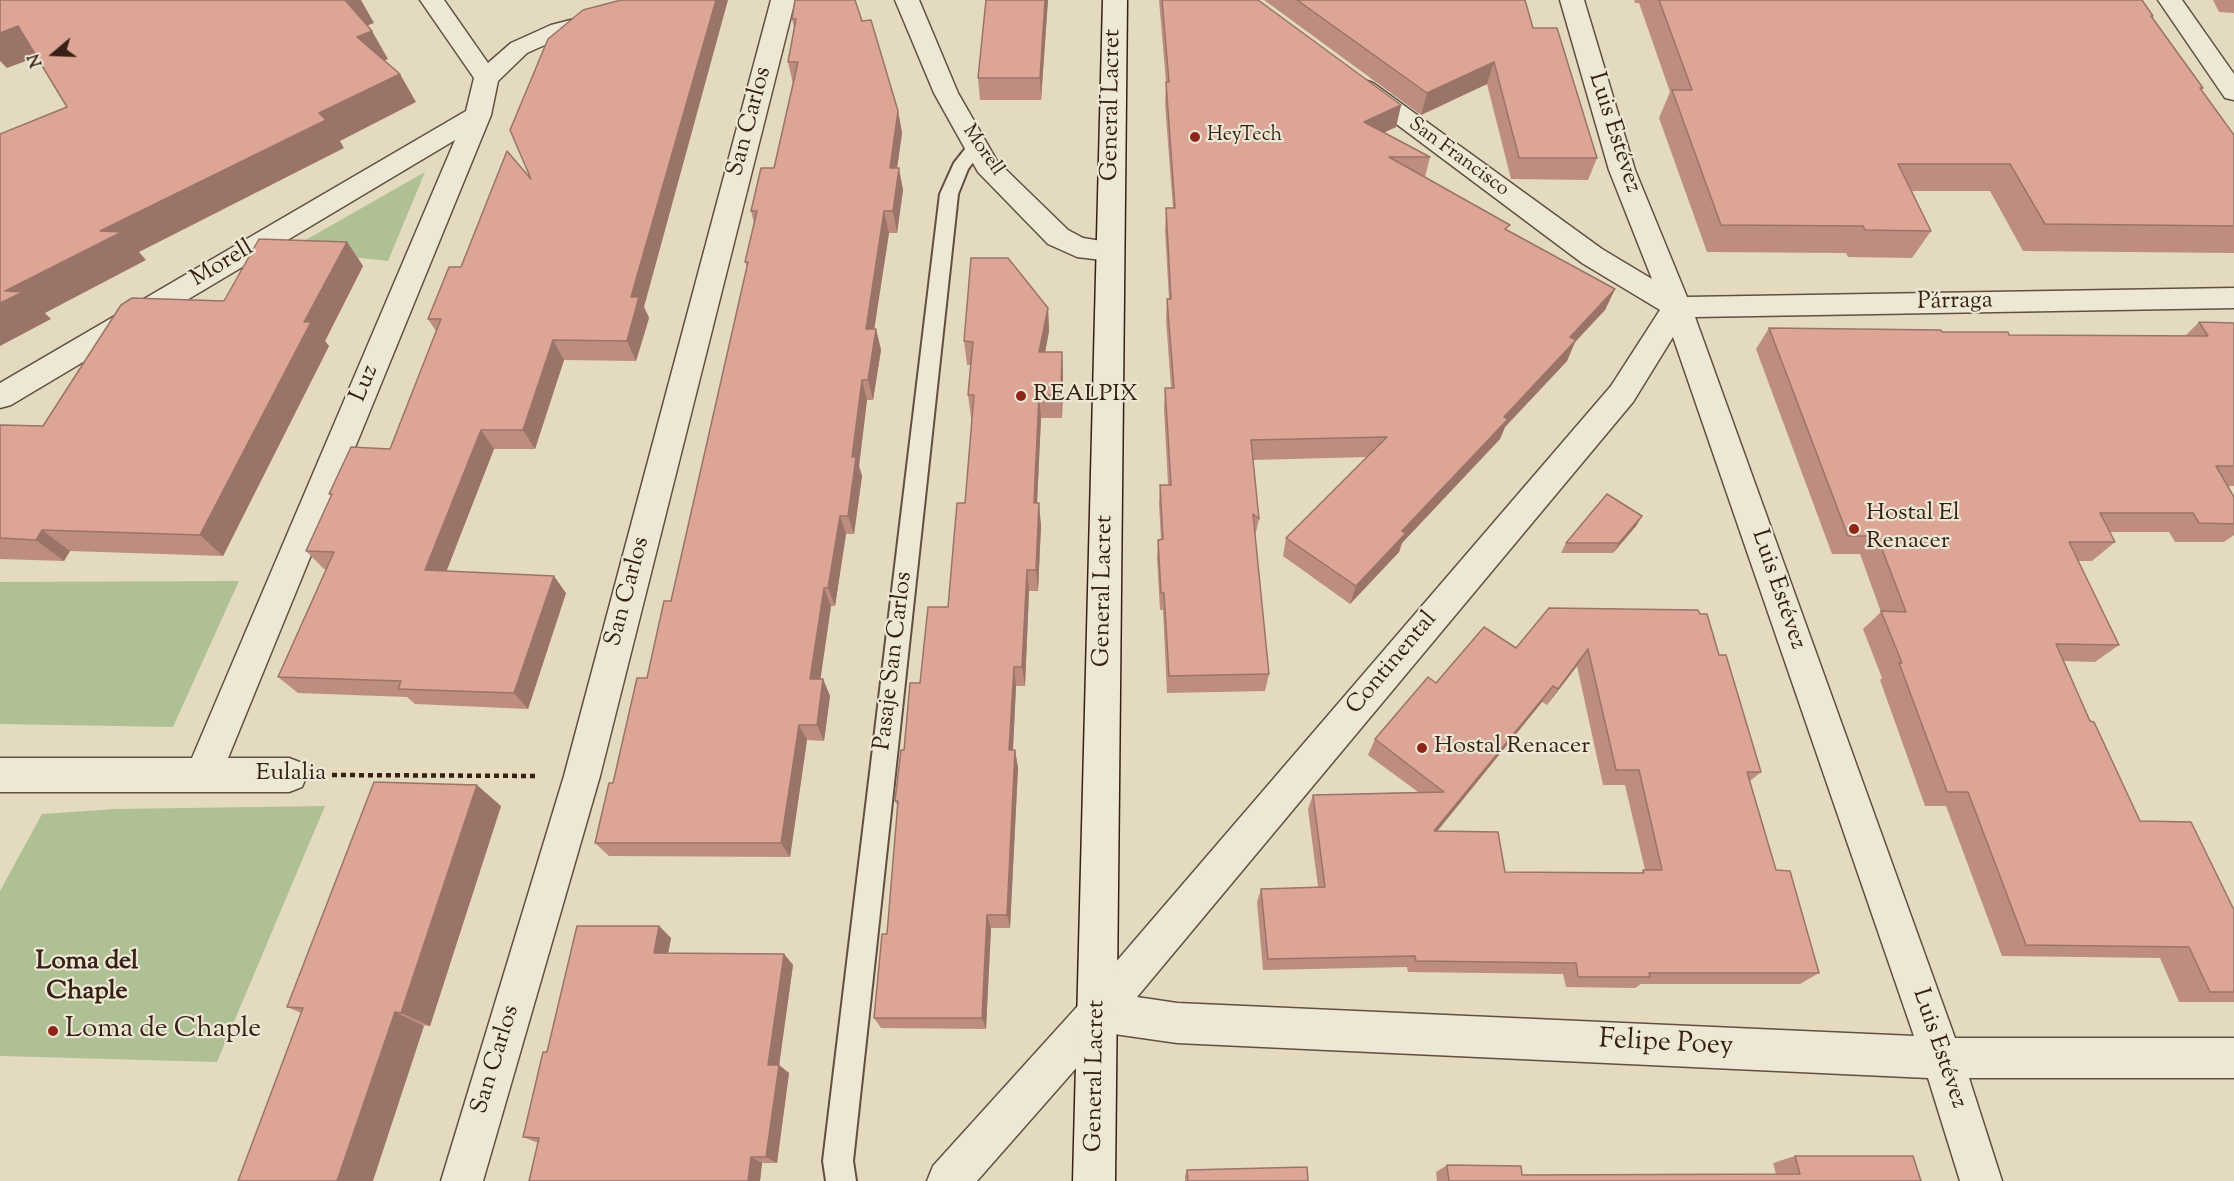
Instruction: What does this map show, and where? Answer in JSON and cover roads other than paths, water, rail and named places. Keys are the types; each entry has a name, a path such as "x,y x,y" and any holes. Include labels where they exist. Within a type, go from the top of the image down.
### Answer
{"street":[{"path":"432,0 486,78 519,48 559,30 677,0"},
{"name":"San Carlos","path":"462,1181 582,776 783,0"},
{"name":"Morell","path":"907,0 946,93 987,166 1058,237 1077,247 1110,251"},
{"name":"General Lacret","path":"1094,1181 1099,1012 1115,0"},
{"name":"Luis Estévez","path":"1572,0 1622,170 1677,307 1942,1058 1981,1181"},
{"path":"2170,0 2234,92"},
{"name":"San Francisco","path":"1342,71 1592,256 1677,307"},
{"name":"Luz","path":"203,776 478,115 486,78"},
{"name":"Morell","path":"0,397 478,115"},
{"name":"Párraga","path":"1677,307 2234,298"},
{"name":"Continental","path":"948,1181 1099,1012 1622,394 1677,307"},
{"name":"Eulalia","path":"0,775 289,775"},
{"name":"Felipe Poey","path":"1099,1012 1178,1023 1942,1058 2234,1058"}],"lane":[{"name":"Pasaje San Carlos","path":"842,1181 838,1161 949,194 960,167 975,148"}],"place":[{"name":"HeyTech","path":"1195,137"},
{"name":"REALPIX","path":"1021,396"},
{"name":"Hostal El Renacer","path":"1854,529"},
{"name":"Hostal Renacer","path":"1422,748"},
{"name":"Loma de Chaple","path":"53,1031"}],"district":[{"name":"Loma del Chaple","path":"87,979"}]}
